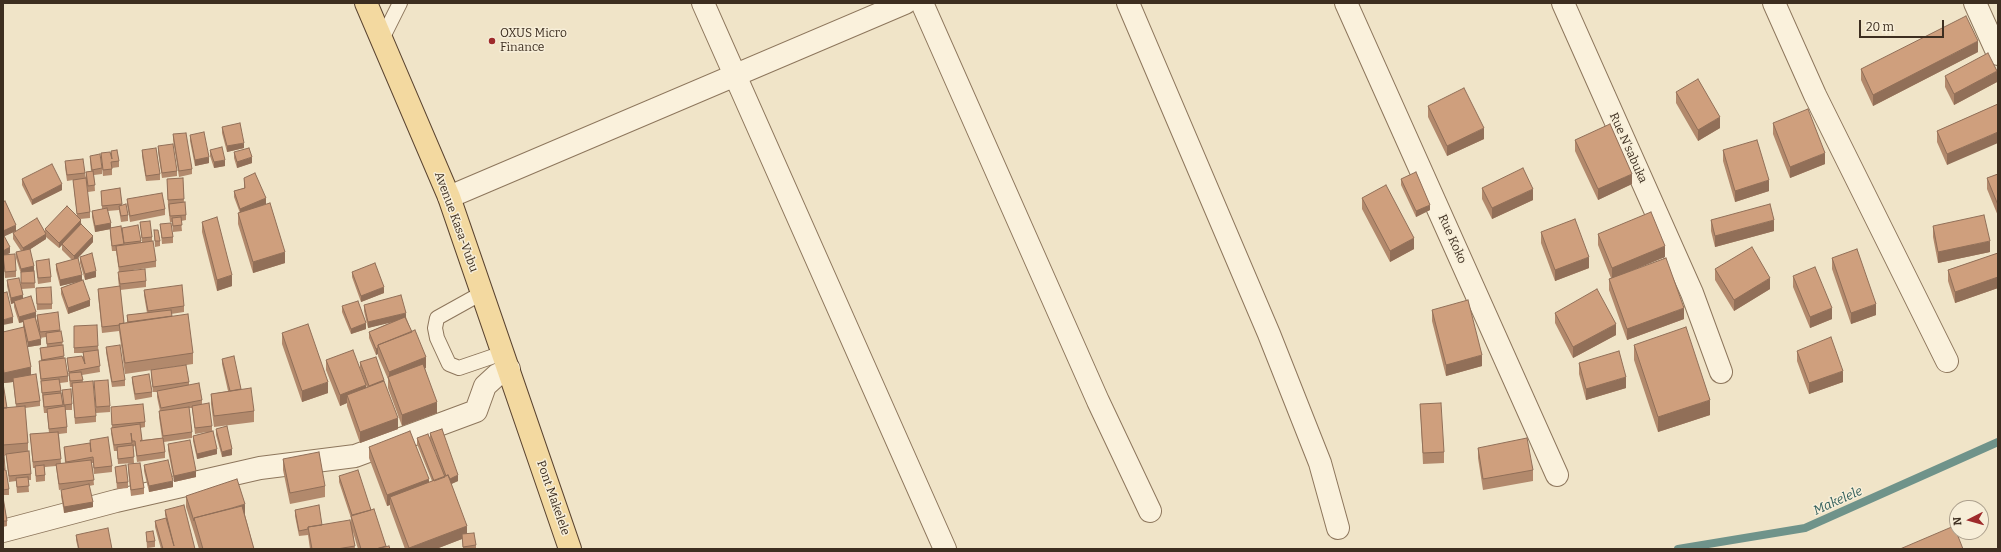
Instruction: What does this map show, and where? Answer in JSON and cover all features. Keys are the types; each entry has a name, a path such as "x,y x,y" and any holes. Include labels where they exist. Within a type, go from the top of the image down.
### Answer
{"main road":[{"name":"Avenue Kasa-Vubu","path":"366,3 449,197 536,446"},
{"name":"Pont Makelele","path":"536,446 570,549"}],"street":[{"path":"703,3 945,549"},
{"path":"449,197 905,3"},
{"path":"922,3 1095,394 1150,511"},
{"path":"1128,3 1269,334 1320,463 1338,528"},
{"name":"Rue Koko","path":"1346,3 1557,475"},
{"name":"Rue N'sabuka","path":"1564,3 1692,293 1721,372"},
{"path":"1774,3 1812,89 1947,361"},
{"path":"1975,3 1998,54"},
{"path":"3,532 116,501 260,468 355,456 476,411 485,386 497,375 506,361"}],"lane":[{"path":"382,39 400,3"},
{"path":"482,293 437,318 435,328 437,338 449,364 459,368 506,361"}],"building":[{"path":"1966,16 1978,41 1873,95 1861,69"},
{"path":"1988,53 1997,71 1954,94 1945,76"},
{"path":"1698,79 1720,117 1698,130 1676,92"},
{"path":"1464,88 1484,128 1447,146 1428,106"},
{"path":"1998,104 1998,132 1947,154 1937,131"},
{"path":"1808,109 1825,153 1790,167 1773,123"},
{"path":"240,123 244,143 227,146 222,127"},
{"path":"1610,124 1632,174 1598,189 1575,140"},
{"path":"204,132 209,157 195,160 190,135"},
{"path":"186,133 192,169 179,171 173,134"},
{"path":"1757,140 1769,180 1735,191 1723,150"},
{"path":"173,144 177,171 162,173 158,146"},
{"path":"222,147 225,160 214,162 210,150"},
{"path":"156,148 160,174 146,176 142,150"},
{"path":"249,148 252,157 237,162 234,152"},
{"path":"117,150 119,161 111,162 112,169 103,170 101,153 110,152 112,159 111,151"},
{"path":"100,154 102,168 92,170 90,156"},
{"path":"83,159 85,173 67,175 65,161"},
{"path":"52,164 62,184 32,200 22,179"},
{"path":"1523,168 1533,189 1492,208 1482,188"},
{"path":"93,171 95,185 88,186 86,172"},
{"path":"1416,172 1430,205 1416,211 1401,179"},
{"path":"255,173 266,198 240,209 234,191 245,188 244,178"},
{"path":"1998,174 1998,205 1987,178"},
{"path":"86,178 90,212 77,214 73,180"},
{"path":"183,178 184,199 168,200 167,179"},
{"path":"1386,185 1414,238 1390,251 1362,198"},
{"path":"120,188 122,204 102,206 101,191"},
{"path":"162,193 165,209 130,216 127,199"},
{"path":"5,201 16,225 3,231 3,202"},
{"path":"185,202 186,215 170,216 169,204"},
{"path":"270,203 285,252 253,262 238,213"},
{"path":"126,204 128,215 121,216 119,206"},
{"path":"1770,204 1774,220 1715,236 1711,220"},
{"path":"67,206 81,220 59,243 45,229"},
{"path":"107,208 111,223 95,226 92,211"},
{"path":"1651,212 1665,246 1612,268 1598,234"},
{"path":"1984,215 1990,241 1938,252 1933,226"},
{"path":"181,217 182,225 173,226 172,218"},
{"path":"217,217 232,275 217,280 202,222"},
{"path":"37,218 46,234 23,248 13,233"},
{"path":"1575,219 1589,257 1555,270 1541,232"},
{"path":"150,221 152,237 142,238 140,222"},
{"path":"171,223 173,237 162,238 160,224"},
{"path":"81,224 93,236 74,256 62,244"},
{"path":"138,225 141,241 124,243 122,228"},
{"path":"121,226 124,244 112,246 110,228"},
{"path":"154,230 158,230 160,241 155,241"},
{"path":"3,234 10,247 3,251"},
{"path":"153,241 156,261 119,267 116,246"},
{"path":"1752,247 1770,278 1734,300 1715,269"},
{"path":"30,249 34,266 21,269 16,252"},
{"path":"1857,249 1876,304 1851,313 1832,258"},
{"path":"92,253 96,271 85,274 80,257"},
{"path":"1998,253 1998,277 1955,292 1948,270"},
{"path":"15,254 16,271 5,272 3,255"},
{"path":"78,258 82,275 60,280 56,264"},
{"path":"1666,258 1684,308 1627,329 1609,279"},
{"path":"49,259 51,277 38,278 36,261"},
{"path":"375,263 384,287 361,296 352,272"},
{"path":"1815,267 1832,308 1810,317 1793,276"},
{"path":"145,269 146,281 120,284 118,272"},
{"path":"34,271 35,283 21,283 21,272"},
{"path":"19,278 23,295 11,298 7,280"},
{"path":"83,280 90,300 68,308 61,288"},
{"path":"182,285 184,306 148,311 144,290"},
{"path":"120,286 124,323 119,324 120,325 102,327 98,289"},
{"path":"51,287 52,304 37,304 36,288"},
{"path":"1597,289 1616,324 1573,347 1555,313"},
{"path":"7,292 13,317 3,320 3,293"},
{"path":"401,295 406,313 368,322 364,305"},
{"path":"31,296 36,312 19,317 14,301"},
{"path":"1468,300 1482,355 1446,365 1432,310"},
{"path":"358,301 366,323 351,329 342,306"},
{"path":"171,310 172,316 128,322 127,315"},
{"path":"58,312 60,330 40,332 37,315"},
{"path":"188,314 193,353 125,363 119,324"},
{"path":"35,317 41,339 28,342 23,320"},
{"path":"405,317 412,332 378,345 378,348 376,349 369,332"},
{"path":"308,324 328,382 302,391 282,333"},
{"path":"97,325 98,346 74,348 74,326"},
{"path":"24,327 31,367 4,373 3,332"},
{"path":"1686,327 1710,400 1658,417 1634,345"},
{"path":"415,330 426,357 389,372 378,345"},
{"path":"61,331 63,342 47,344 46,333"},
{"path":"1831,337 1843,371 1809,383 1797,351"},
{"path":"63,345 64,356 42,360 40,348"},
{"path":"120,345 125,380 112,382 106,347"},
{"path":"98,350 100,366 69,372 67,358 82,356 85,364 83,352"},
{"path":"353,350 366,385 340,395 326,360"},
{"path":"1619,351 1626,377 1586,389 1579,363"},
{"path":"234,356 241,389 230,391 222,359"},
{"path":"376,357 384,380 369,386 360,362"},
{"path":"65,358 68,376 41,379 39,361"},
{"path":"423,364 437,402 402,415 388,377"},
{"path":"186,365 189,382 153,387 151,370"},
{"path":"81,372 83,380 70,381 69,373"},
{"path":"36,374 40,401 16,404 13,378"},
{"path":"149,374 152,392 135,394 132,377"},
{"path":"59,379 61,391 42,393 41,381"},
{"path":"108,380 110,406 96,407 94,381"},
{"path":"93,381 96,416 75,418 72,383"},
{"path":"384,381 398,418 360,432 347,395"},
{"path":"3,383 7,408 3,408"},
{"path":"199,383 202,400 161,408 157,391"},
{"path":"251,388 254,411 214,416 211,394"},
{"path":"71,389 72,404 64,405 62,390"},
{"path":"61,393 63,405 44,407 43,395"},
{"path":"209,403 212,426 195,428 192,406"},
{"path":"1441,403 1444,452 1423,453 1420,404"},
{"path":"143,404 145,422 112,425 111,407"},
{"path":"25,406 28,443 3,445 3,408"},
{"path":"65,406 67,427 49,429 47,409"},
{"path":"189,407 192,432 163,436 159,411"},
{"path":"140,424 142,440 140,441 163,438 165,452 137,456 135,441 132,441 131,433 132,443 114,445 111,428"},
{"path":"227,426 232,449 222,452 216,429"},
{"path":"442,429 458,475 450,479 448,475 446,476 430,433"},
{"path":"213,431 217,449 197,454 193,436"},
{"path":"410,431 429,479 387,495 369,447"},
{"path":"58,432 61,459 33,462 30,434"},
{"path":"428,434 445,477 434,481 417,438"},
{"path":"108,437 112,466 94,468 93,457 66,462 64,447 90,443 91,452 90,440"},
{"path":"1527,438 1533,470 1483,479 1478,448"},
{"path":"190,440 196,471 174,476 168,444"},
{"path":"133,445 134,457 118,459 117,447"},
{"path":"29,451 31,474 9,476 6,454"},
{"path":"319,452 325,486 290,493 283,459"},
{"path":"4,455 5,469 3,469"},
{"path":"91,460 94,480 59,484 56,464"},
{"path":"168,460 173,481 149,486 144,465"},
{"path":"140,463 144,488 131,490 128,464"},
{"path":"44,465 45,475 36,476 35,466"},
{"path":"126,465 128,482 117,483 115,467"},
{"path":"3,470 6,470 9,489 3,490"},
{"path":"358,470 371,510 352,515 339,476"},
{"path":"448,475 467,526 409,548 390,497"},
{"path":"28,477 29,486 17,487 16,478"},
{"path":"237,479 245,504 194,518 194,521 186,496"},
{"path":"89,484 93,502 64,507 61,490"},
{"path":"3,497 7,521 3,521"},
{"path":"184,505 195,549 163,549 155,521 166,518 174,546 165,510"},
{"path":"319,505 322,525 308,527 308,529 299,531 295,510"},
{"path":"242,506 254,549 203,549 194,518"},
{"path":"374,509 386,546 376,549 361,549 351,516"},
{"path":"350,520 355,546 337,549 312,549 308,527"},
{"path":"108,528 112,549 79,549 76,535"},
{"path":"1949,528 1949,540 1959,540 1963,549 1900,549"},
{"path":"153,531 155,541 147,542 146,532"},
{"path":"474,533 476,545 463,547 462,534"},
{"path":"389,546 390,549 376,549"}],"waterway":[{"name":"Makelele","path":"1678,549 1805,528 1998,442"}],"place":[{"name":"OXUS Micro Finance","path":"492,41"}]}
